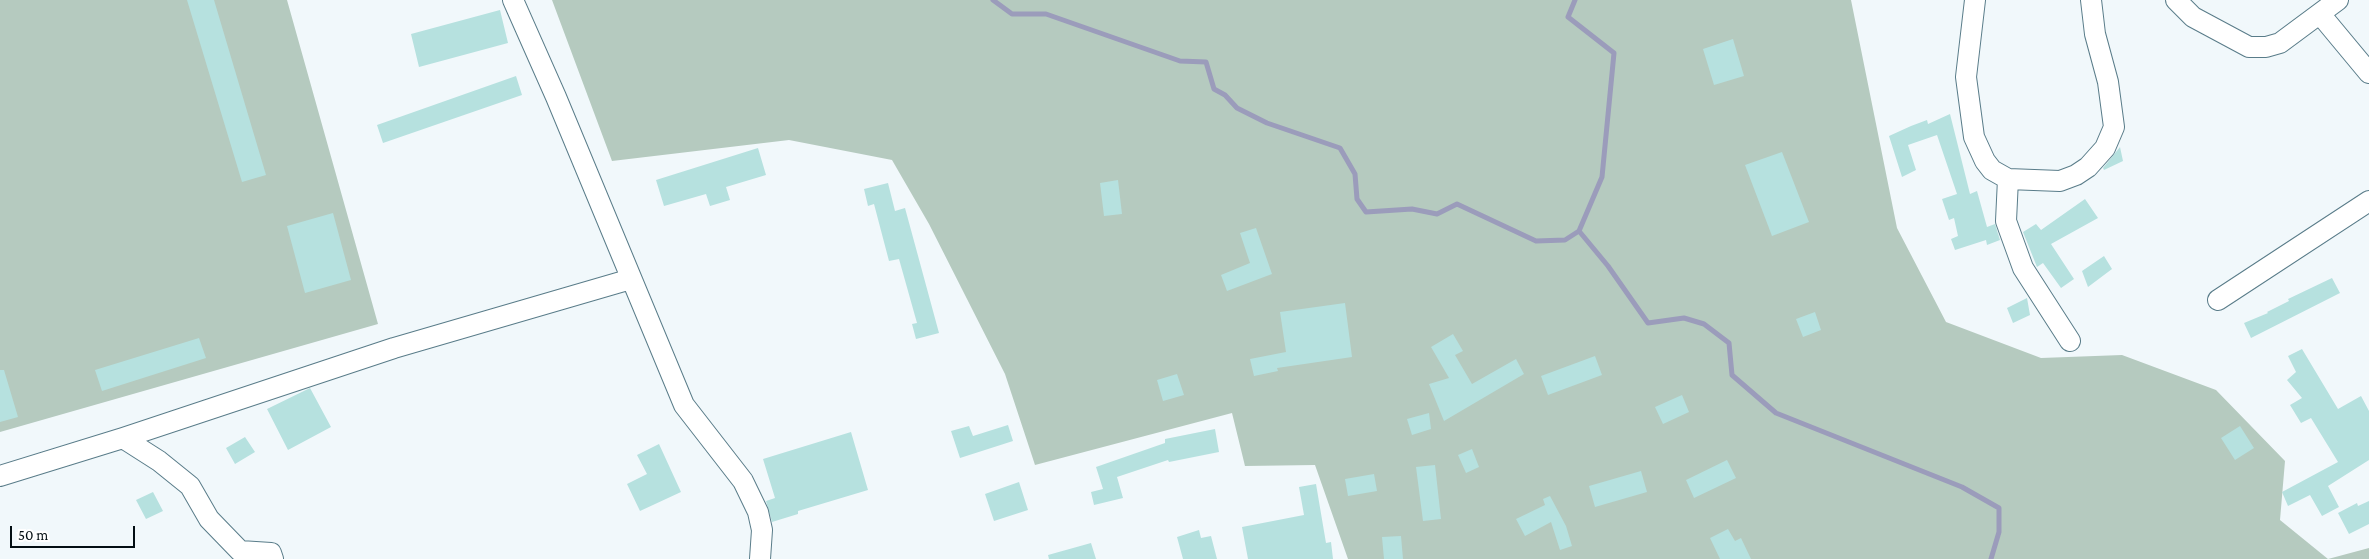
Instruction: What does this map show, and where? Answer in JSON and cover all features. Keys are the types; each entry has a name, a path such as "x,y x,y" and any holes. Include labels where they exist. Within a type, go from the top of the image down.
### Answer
{"street":[{"path":"512,0 556,97 684,406 744,481 758,512 762,530 760,559"},
{"path":"1975,0 1966,77 1974,137 1992,170 2008,179 2060,181 2076,175 2088,167 2105,148 2114,127 2108,82 2095,34 2091,0"},
{"path":"2176,0 2193,17 2249,47 2266,47 2280,43 2338,0"},
{"path":"2320,14 2369,73"},
{"path":"2008,179 2006,221 2023,268 2070,341"},
{"path":"2218,300 2369,201"},
{"path":"0,476 123,438 394,348 631,279"},
{"path":"123,438 158,461 190,486 209,519 240,551 271,554 273,559"}],"green space":[{"path":"0,0 287,0 378,324 0,432"},
{"path":"552,0 1851,0 1897,228 1946,322 2041,358 2122,355 2216,390 2285,461 2280,520 2328,559 1348,559 1315,465 1245,466 1232,413 1035,465 1005,374 929,224 892,160 789,140 612,161"},
{"path":"2369,548 2369,559 2328,559"}],"building":[{"path":"187,0 214,0 266,175 242,182"},
{"path":"500,10 508,43 419,67 411,34"},
{"path":"1733,39 1744,76 1714,85 1703,49"},
{"path":"516,76 522,95 383,143 377,125"},
{"path":"1950,114 1970,194 1977,191 1987,227 1995,224 2000,240 1987,245 1986,240 1955,250 1951,239 1958,236 1954,218 1949,220 1942,199 1957,194 1937,135 1908,145 1916,170 1902,177 1889,136 1927,120 1928,124"},
{"path":"2120,147 2123,161 2104,170 2103,168"},
{"path":"758,148 766,175 726,187 730,200 710,206 706,194 664,206 656,180"},
{"path":"1782,152 1809,222 1772,236 1745,165"},
{"path":"1118,180 1122,214 1104,216 1100,183"},
{"path":"888,183 895,211 905,208 939,333 916,339 912,324 917,323 899,259 889,261 874,204 868,206 864,189"},
{"path":"2085,199 2098,218 2051,244 2074,279 2061,288 2043,263 2037,267 2023,232 2036,224 2041,230"},
{"path":"333,213 351,280 305,293 287,226"},
{"path":"1256,228 1272,274 1227,291 1221,275 1250,263 1240,233"},
{"path":"2104,256 2112,269 2088,287 2082,271"},
{"path":"2332,278 2340,293 2251,338 2244,323 2268,313 2289,301 2288,299"},
{"path":"2027,298 2030,315 2013,323 2007,308"},
{"path":"1345,303 1352,357 1277,368 1278,371 1254,376 1250,359 1286,352 1280,312"},
{"path":"1815,312 1821,330 1803,337 1796,319"},
{"path":"1453,334 1463,351 1455,355 1472,384 1516,359 1524,374 1444,421 1429,384 1449,378 1431,347"},
{"path":"199,338 206,358 102,391 95,370"},
{"path":"2302,349 2338,409 2361,396 2369,411 2369,460 2328,486 2339,507 2322,516 2310,495 2288,506 2282,492 2338,462 2311,418 2301,423 2290,405 2302,398 2287,380 2296,372 2288,356"},
{"path":"1595,356 1602,375 1548,395 1541,376"},
{"path":"0,370 4,370 18,417 0,422"},
{"path":"1177,374 1184,395 1163,401 1157,380"},
{"path":"310,388 331,427 288,450 267,409"},
{"path":"1682,395 1689,412 1663,424 1655,407"},
{"path":"1429,413 1431,429 1412,435 1407,419"},
{"path":"1008,425 1013,441 960,458 951,431 969,426 973,436"},
{"path":"2240,426 2254,448 2235,460 2221,438"},
{"path":"1215,429 1219,452 1169,462 1168,460 1117,477 1123,498 1094,505 1091,492 1103,489 1096,467 1165,443 1165,439"},
{"path":"851,432 868,490 798,511 798,514 772,522 766,501 775,498 763,459"},
{"path":"245,437 255,452 235,464 226,448"},
{"path":"659,444 681,492 640,511 627,484 647,474 637,455"},
{"path":"1472,449 1479,467 1466,473 1458,455"},
{"path":"1727,460 1736,478 1694,498 1686,480"},
{"path":"1435,465 1441,519 1423,521 1416,467"},
{"path":"1641,471 1647,492 1595,507 1589,486"},
{"path":"1374,474 1377,491 1348,496 1345,479"},
{"path":"1019,482 1028,510 994,521 985,494"},
{"path":"1316,484 1326,543 1331,542 1333,559 1248,559 1242,527 1304,515 1299,487"},
{"path":"153,492 163,511 146,519 136,500"},
{"path":"1550,496 1566,526 1572,546 1560,550 1551,522 1525,536 1516,519 1545,505 1543,499"},
{"path":"2369,501 2369,524 2349,534 2338,513 2357,503 2358,506"},
{"path":"1728,529 1735,541 1741,538 1751,559 1720,559 1710,538"},
{"path":"1199,530 1201,538 1211,536 1217,559 1183,559 1177,537"},
{"path":"1401,536 1403,559 1384,559 1382,537"},
{"path":"1091,543 1096,559 1049,559 1048,555"}],"waterway":[{"path":"993,0 1012,14 1046,14 1180,61 1206,62 1214,89 1225,95 1237,108 1267,123 1340,148 1355,174 1357,199 1366,212 1412,209 1437,214 1457,204 1536,241 1565,240 1579,231"},
{"path":"1575,0 1568,17 1614,53 1602,177 1579,231 1608,266 1648,323 1684,318 1704,324 1729,343 1732,375 1776,413 1962,487 1999,508 1999,532 1991,559"}]}
